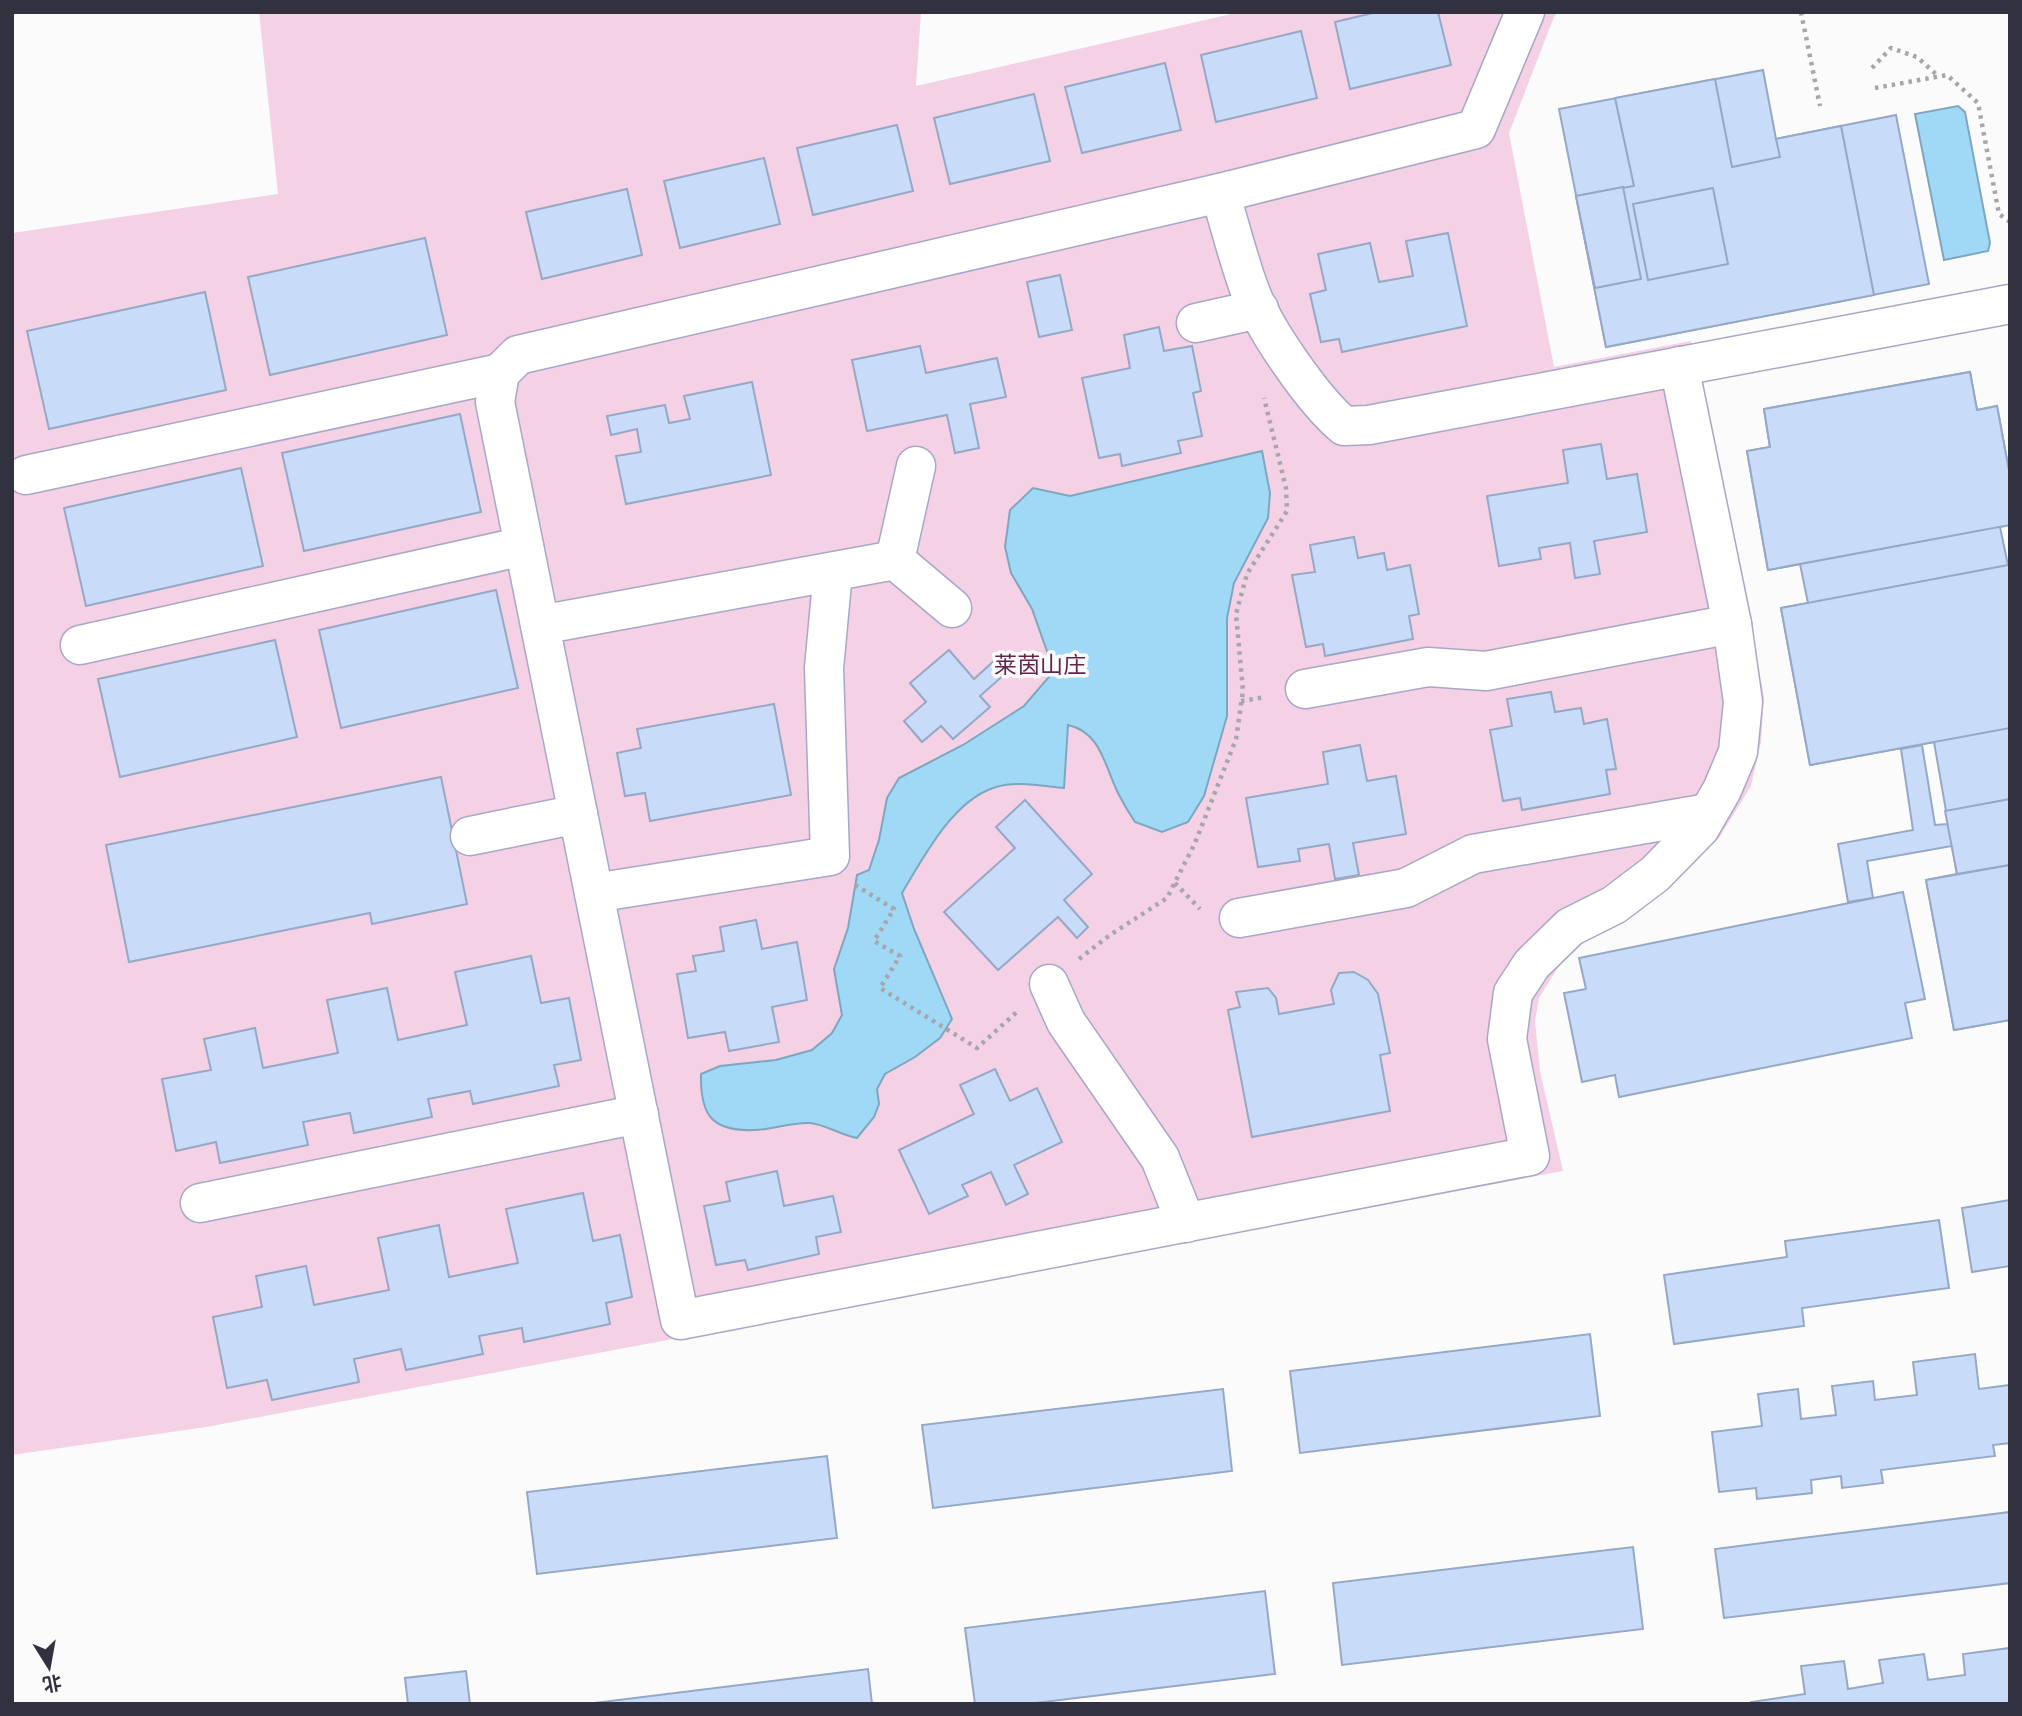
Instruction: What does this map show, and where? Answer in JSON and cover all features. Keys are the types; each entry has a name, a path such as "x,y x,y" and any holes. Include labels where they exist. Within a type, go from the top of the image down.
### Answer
{"lane":[{"path":"26,475 500,373 518,355 1220,193 1476,129 1525,12"},
{"path":"1220,193 1250,292 1259,309 1276,340 1328,412 1344,426 1368,425 2010,304"},
{"path":"1196,323 1259,309"},
{"path":"500,373 495,402 680,1320 1530,1156 1507,1039 1513,993 1532,964 1570,927 1614,905 1655,874 1700,828 1723,790 1738,752 1743,702 1732,624 1679,366"},
{"path":"895,560 916,466"},
{"path":"80,645 524,546"},
{"path":"540,625 895,560"},
{"path":"895,560 952,608"},
{"path":"594,893 830,856 824,668 833,572"},
{"path":"1305,689 1428,667 1486,671 1732,624"},
{"path":"1239,918 1406,888 1473,854 1708,813"},
{"path":"470,836 578,814"},
{"path":"1049,984 1066,1021 1160,1158 1186,1223"},
{"path":"200,1203 639,1114"}],"path":[{"path":"1801,12 1820,106"},
{"path":"1872,68 1891,48 1917,57 1938,76"},
{"path":"1875,88 1947,75 1978,103 1999,214 2010,222"},
{"path":"844,879 894,909 874,941 900,956 880,988 977,1048 1049,984 1110,935 1167,898 1195,843 1236,739 1243,691 1236,614 1247,574 1287,511 1286,488 1263,394"}],"green space":[{"name":"莱茵山庄","path":"259,12 921,12 916,86 1240,12 1558,12 1509,133 1554,367 1691,341 1764,696 1761,742 1751,786 1719,838 1667,886 1591,932 1561,963 1539,998 1535,1021 1540,1071 1563,1171 206,1427 12,1455 12,233 278,194"}],"water":[{"path":"1958,106 1965,112 1990,243 1988,251 1944,260 1915,114"},
{"path":"1262,451 1270,493 1268,518 1234,583 1227,618 1227,716 1204,796 1188,822 1162,832 1135,822 1095,743 1079,729 1068,725 1064,788 1010,784 978,795 964,805 940,833 902,893 914,929 952,1019 940,1038 915,1057 885,1074 877,1089 879,1104 874,1117 857,1138 810,1123 755,1130 740,1130 718,1124 706,1110 701,1074 720,1066 776,1060 812,1050 832,1033 842,1015 834,969 848,928 857,875 869,870 879,840 887,798 899,778 963,745 1024,706 1054,671 1032,609 1011,573 1005,547 1010,510 1033,488 1070,496"}],"building":[{"path":"1377,12 1438,12 1451,65 1350,89 1335,22"},
{"path":"1301,31 1317,98 1216,122 1201,55"},
{"path":"1165,63 1181,130 1082,153 1065,87"},
{"path":"1763,70 1776,139 1896,115 1929,284 1606,347 1559,109"},
{"path":"1715,79 1732,167 1780,157 1776,139 1841,126 1874,295 1606,347 1576,196 1634,186 1615,98"},
{"path":"1034,94 1050,161 950,184 934,118"},
{"path":"897,125 913,191 813,215 797,148"},
{"path":"764,158 780,224 680,248 664,181"},
{"path":"1623,187 1641,279 1595,288 1576,196"},
{"path":"1713,188 1728,264 1648,280 1633,204"},
{"path":"627,189 642,255 542,279 526,212"},
{"path":"1448,233 1467,326 1342,352 1339,339 1321,342 1310,294 1326,290 1318,254 1370,243 1379,282 1413,276 1406,241"},
{"path":"425,238 447,335 270,375 248,277"},
{"path":"1060,275 1072,330 1039,337 1027,282"},
{"path":"205,292 226,390 49,429 27,331"},
{"path":"1159,327 1164,351 1192,346 1201,391 1193,393 1202,436 1178,441 1181,453 1122,466 1120,454 1099,458 1082,378 1130,368 1124,335"},
{"path":"920,346 926,373 997,358 1006,397 970,404 979,448 955,453 947,415 867,431 852,360"},
{"path":"1970,372 1977,410 1997,406 2010,476 2010,525 2000,527 2010,565 2010,1020 1954,1030 1926,880 1957,874 1934,742 1810,765 1781,608 1808,603 1800,564 1768,570 1747,451 1770,447 1764,409"},
{"path":"1970,372 1977,410 1997,406 2010,476 2010,525 1768,570 1747,451 1770,447 1764,409"},
{"path":"752,382 771,475 626,504 616,456 641,452 637,429 611,435 607,416 665,405 669,423 690,419 684,396"},
{"path":"460,414 481,512 304,551 282,453"},
{"path":"1601,444 1607,479 1637,474 1647,532 1594,541 1600,574 1575,578 1570,543 1539,548 1541,559 1499,566 1487,496 1568,483 1563,450"},
{"path":"241,468 263,566 86,606 64,508"},
{"path":"1354,537 1358,558 1384,553 1387,570 1410,565 1419,614 1409,616 1413,639 1325,656 1323,644 1306,647 1292,575 1315,572 1310,545"},
{"path":"2010,565 2010,728 1810,765 1781,608"},
{"path":"496,590 518,688 341,728 319,630"},
{"path":"275,640 297,737 120,777 98,679"},
{"path":"949,650 974,679 995,660 1006,673 980,696 990,707 953,739 941,726 922,742 904,721 926,702 910,683"},
{"path":"1551,692 1555,712 1581,708 1584,724 1607,719 1616,769 1606,770 1610,794 1522,810 1520,798 1503,801 1490,730 1512,726 1507,699"},
{"path":"774,704 791,795 650,821 645,793 625,796 617,753 641,748 637,729"},
{"path":"1360,745 1367,781 1396,776 1406,834 1353,843 1359,875 1335,879 1329,844 1298,849 1300,861 1258,867 1246,798 1328,784 1323,752"},
{"path":"1922,745 1935,825 1948,824 1952,846 1867,861 1873,898 1848,902 1838,844 1913,830 1901,749"},
{"path":"441,777 467,904 372,924 370,913 129,962 106,845"},
{"path":"2010,799 2010,865 1957,874 1945,811"},
{"path":"1025,800 1092,874 1064,900 1088,927 1077,938 1058,917 998,970 944,912 1015,848 996,827"},
{"path":"2010,865 2010,1020 1954,1030 1926,880"},
{"path":"1903,892 1925,999 1905,1003 1912,1038 1619,1097 1615,1075 1582,1082 1564,993 1586,989 1579,958"},
{"path":"756,920 762,949 797,942 807,1000 772,1007 779,1042 729,1051 725,1032 688,1038 677,974 696,971 693,956 724,951 720,927"},
{"path":"531,956 541,1003 569,998 581,1060 554,1065 559,1086 473,1104 470,1091 428,1099 432,1117 354,1133 350,1113 303,1122 308,1145 220,1163 216,1142 176,1151 162,1079 211,1070 204,1039 255,1028 263,1068 338,1053 327,1000 387,988 398,1040 467,1025 455,972"},
{"path":"1354,972 1368,980 1378,994 1390,1053 1380,1055 1390,1111 1252,1137 1228,1010 1240,1007 1236,992 1268,988 1276,998 1279,1014 1334,1004 1331,990 1339,973"},
{"path":"995,1069 1010,1101 1037,1088 1062,1142 1014,1165 1028,1194 1006,1205 991,1172 962,1185 968,1196 929,1214 899,1150 974,1114 960,1085"},
{"path":"777,1171 784,1206 833,1196 841,1232 816,1237 819,1254 748,1270 745,1260 716,1265 704,1206 730,1201 726,1182"},
{"path":"583,1193 593,1241 620,1235 632,1297 606,1303 610,1324 524,1342 522,1328 479,1336 483,1354 406,1370 401,1349 354,1359 359,1382 272,1400 267,1380 227,1388 213,1317 262,1307 256,1276 306,1266 314,1305 389,1290 378,1238 439,1225 449,1277 518,1263 506,1209"},
{"path":"2010,1200 2010,1266 1972,1272 1962,1208"},
{"path":"1939,1220 1949,1288 1802,1308 1804,1326 1674,1344 1664,1275 1787,1257 1785,1241"},
{"path":"1590,1334 1600,1416 1300,1453 1290,1371"},
{"path":"1975,1354 1979,1389 2010,1385 2010,1443 1993,1445 1995,1456 1881,1470 1883,1483 1842,1488 1841,1476 1811,1480 1812,1493 1757,1499 1756,1488 1719,1492 1712,1432 1762,1426 1758,1394 1798,1389 1801,1419 1836,1415 1832,1386 1873,1381 1875,1400 1917,1395 1913,1362"},
{"path":"1223,1389 1232,1471 933,1508 922,1425"},
{"path":"827,1456 837,1538 537,1574 527,1492"},
{"path":"2010,1512 2010,1583 1724,1618 1715,1549"},
{"path":"1633,1547 1643,1629 1342,1665 1333,1583"},
{"path":"1265,1591 1275,1674 1027,1704 975,1704 965,1628"},
{"path":"2010,1648 2010,1704 1751,1704 1805,1694 1801,1666 1844,1661 1848,1689 1883,1683 1879,1660 1924,1654 1928,1680 1965,1675 1963,1654"},
{"path":"868,1669 872,1704 586,1704"},
{"path":"466,1671 470,1704 408,1704 405,1678"}]}
